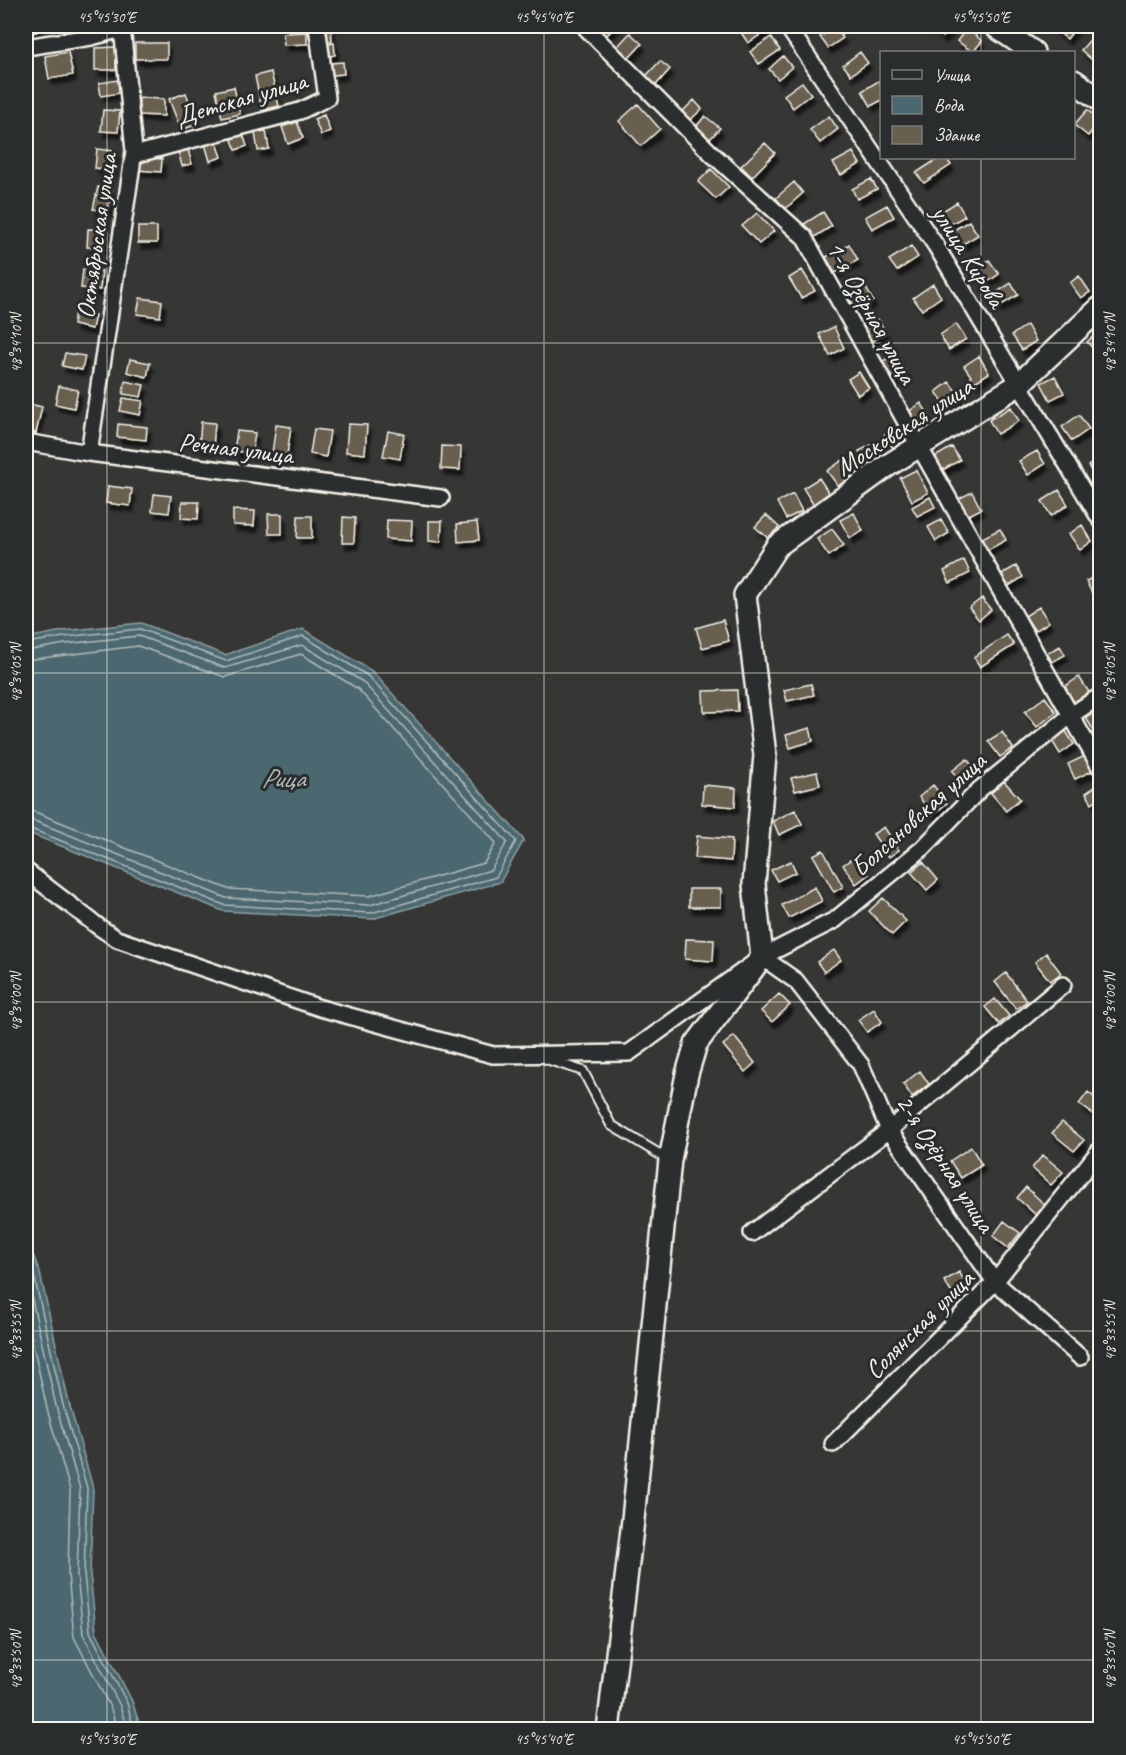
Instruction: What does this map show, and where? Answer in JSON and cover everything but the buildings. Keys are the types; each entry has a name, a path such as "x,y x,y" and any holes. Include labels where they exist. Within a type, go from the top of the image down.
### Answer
{"street":[{"name":"Детская улица","path":"134,155 300,111 327,98 317,26"},
{"name":"улица Кирова","path":"787,26 936,246 1101,519"},
{"path":"995,26 1032,51"},
{"name":"Октябрьская улица","path":"89,453 134,155 122,27"},
{"path":"26,47 91,37 122,27"},
{"name":"1-я Озёрная улица","path":"585,28 711,153 804,237 1070,716 1101,767"},
{"path":"1075,82 1101,100"},
{"name":"Московская улица","path":"762,957 754,884 765,755 745,595 777,546 887,466 1018,385 1101,308"},
{"name":"Речная улица","path":"26,442 89,453 441,498"},
{"name":"Болсановская улица","path":"26,871 117,939 320,1008 494,1055 629,1053 762,957 835,920 923,848 980,789 1070,716 1101,696"},
{"path":"608,1730 632,1529 670,1160 687,1074 696,1044 762,957"},
{"name":"2-я Озёрная улица","path":"762,957 796,981 861,1065 890,1130 995,1282 1080,1357"},
{"path":"752,1233 890,1130 1063,986"},
{"name":"Солянская улица","path":"833,1444 995,1282 1101,1150"}],"lane":[{"path":"533,1054 583,1071 611,1125 670,1160"}],"water":[{"name":"Рица","path":"141,623 225,655 303,629 372,671 524,840 500,882 372,919 223,911 26,832 26,638 63,631"},
{"path":"26,1236 40,1273 69,1403 93,1488 90,1574 96,1631 132,1701 141,1729 26,1729"}]}
